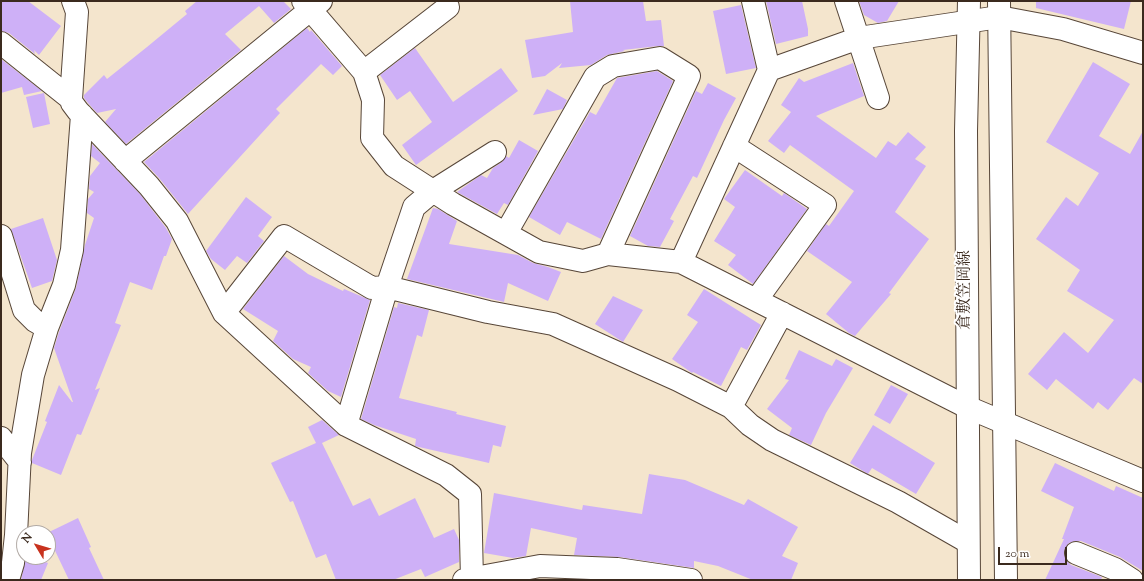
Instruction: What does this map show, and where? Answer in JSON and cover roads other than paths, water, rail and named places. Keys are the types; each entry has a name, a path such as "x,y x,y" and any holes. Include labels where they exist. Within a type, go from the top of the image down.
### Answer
{"street":[{"path":"8,580 13,563 16,535 20,453 41,325 64,286 72,250 77,12 73,1"},
{"path":"681,262 769,70 753,1"},
{"path":"846,1 878,98"},
{"name":"倉敷笠岡線","path":"968,1 969,22 966,130 969,580"},
{"path":"125,161 311,4 364,72 373,100 372,138 394,166 453,204 539,252 583,261 608,254 681,262 757,299 967,407 1143,481"},
{"path":"364,72 448,7"},
{"path":"769,70 859,38 969,22 999,9 1143,53"},
{"path":"999,9 1006,580"},
{"path":"1,43 76,107 149,186 177,221 224,313 346,425 446,475 470,494 469,579 540,566 617,569 691,580"},
{"path":"506,233 595,77 614,66 660,58 689,76 608,254"},
{"path":"734,146 825,205 757,299"},
{"path":"346,425 387,287 414,207 433,191 495,152"},
{"path":"1,236 24,310 41,325"},
{"path":"224,313 284,236 372,288 387,287 488,312 553,324 678,380 731,407 750,425 772,440 898,502 968,542"},
{"path":"731,407 782,313"},
{"path":"2,440 19,461"},
{"path":"1076,553 1115,569 1132,580"}]}
